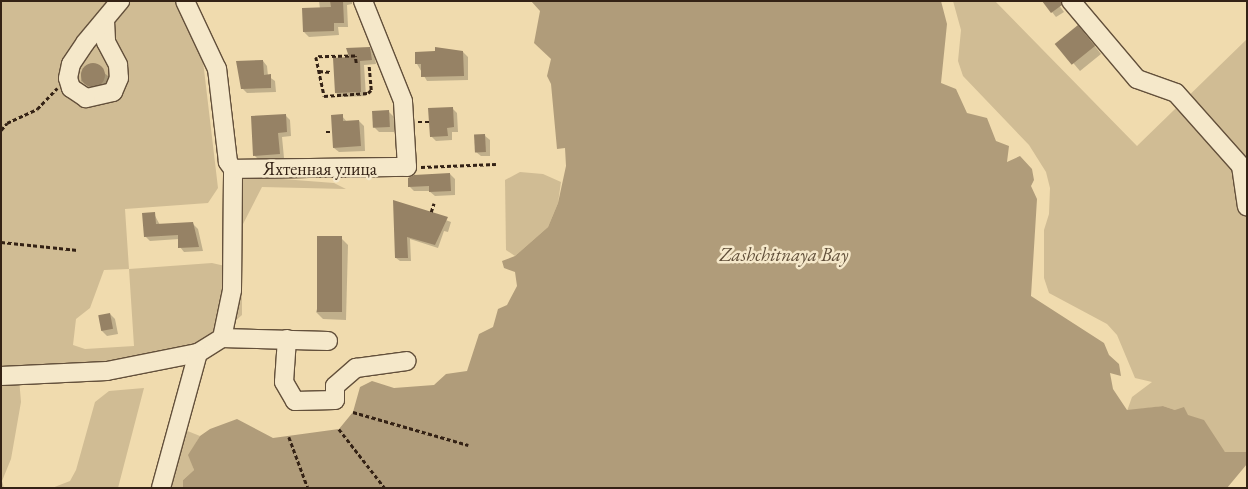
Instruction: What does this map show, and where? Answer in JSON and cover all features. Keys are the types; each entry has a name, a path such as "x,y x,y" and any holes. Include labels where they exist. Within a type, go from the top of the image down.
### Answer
{"street":[{"path":"105,21 106,42 118,65 117,86 105,96 86,98 76,94 68,78 75,57 120,1"},
{"path":"185,1 218,70 228,162 232,169 232,290 222,338"},
{"path":"363,1 402,101 407,167"},
{"path":"1071,1 1137,79 1176,93 1242,166 1247,207"},
{"name":"Яхтенная улица","path":"232,169 407,167"},
{"path":"1,376 29,379 107,371 198,353 222,338 328,341"},
{"path":"287,339 284,382 294,400 335,400 335,386 356,368 406,361"},
{"path":"161,488 198,353"}],"path":[{"path":"356,62 355,56 316,57 324,96 365,94 370,90 369,65"},
{"path":"320,71 331,72"},
{"path":"1,130 7,123 37,109 68,78"},
{"path":"326,132 332,132"},
{"path":"407,167 496,164"},
{"path":"431,212 434,203"},
{"path":"1,242 78,250"},
{"path":"353,412 468,445"},
{"path":"339,429 385,488"},
{"path":"289,437 308,488"}],"shaded area":[{"path":"1,1 176,1 203,61 218,188 208,203 125,209 129,269 212,263 225,266 224,304 217,329 197,345 81,368 1,366","holes":["129,269 134,346 85,349 73,345 76,319 90,308 104,270"]},
{"path":"953,1 995,1 1137,146 1247,39 1247,452 1225,452 1187,415 1175,410 1163,406 1127,411 1132,397 1152,382 1135,378 1117,335 1107,324 1049,293 1044,278 1044,230 1049,214 1050,188 1046,172 1029,145 963,76 958,61 961,30"},
{"path":"520,172 543,174 561,182 558,203 548,227 515,256 506,250 505,180"},
{"path":"243,176 334,183 346,189 262,187 242,226 242,315 235,321 232,319"},
{"path":"19,378 21,402 11,459 2,481 4,488 1,488 1,379"},
{"path":"144,388 118,488 52,488 70,481 76,470 95,402 109,391"},
{"path":"185,430 200,436 189,455 194,470 183,480 183,488 170,488"}],"water":[{"name":"Zashchitnaya Bay","path":"531,1 941,1 947,24 941,83 956,89 967,113 987,118 996,141 1009,146 1007,162 1020,156 1032,169 1034,180 1031,186 1037,199 1031,296 1104,343 1109,355 1119,364 1121,376 1110,373 1113,389 1127,410 1163,406 1175,410 1184,407 1188,415 1204,420 1225,452 1247,452 1247,464 1227,488 183,488 183,480 194,470 188,455 200,436 210,429 237,419 273,438 339,429 353,412 360,387 372,381 394,388 434,385 446,374 467,371 479,334 493,327 498,309 507,305 517,286 515,272 504,268 502,261 515,256 548,227 558,203 566,166 565,148 557,149 551,84 547,76 551,59 534,43 540,11"}],"building":[{"path":"330,1 343,1 344,23 334,23 334,31 303,32 302,8 331,7"},
{"path":"1042,1 1061,1 1062,5 1051,13"},
{"path":"1078,25 1095,46 1072,65 1055,44"},
{"path":"370,47 372,60 360,61 361,92 335,93 333,58 349,57 346,48"},
{"path":"435,47 463,51 464,76 421,77 421,64 415,64 415,52 435,51"},
{"path":"263,60 264,75 271,74 271,88 241,89 236,61"},
{"path":"93,63 102,66 105,75 102,84 93,87 84,84 81,75 84,66"},
{"path":"453,107 454,127 447,128 448,136 430,137 428,108"},
{"path":"389,110 390,127 373,128 372,111"},
{"path":"286,114 287,132 278,133 280,154 253,156 251,116"},
{"path":"343,114 343,121 359,120 361,146 333,148 331,115"},
{"path":"485,134 486,152 475,153 474,135"},
{"path":"450,173 451,191 429,192 429,186 408,187 408,178 414,175"},
{"path":"393,200 448,217 435,245 407,237 408,258 395,258"},
{"path":"155,212 156,224 193,222 199,247 178,248 178,235 144,237 142,213"},
{"path":"317,236 342,236 342,312 317,312"},
{"path":"110,313 113,329 101,331 98,315"}]}
